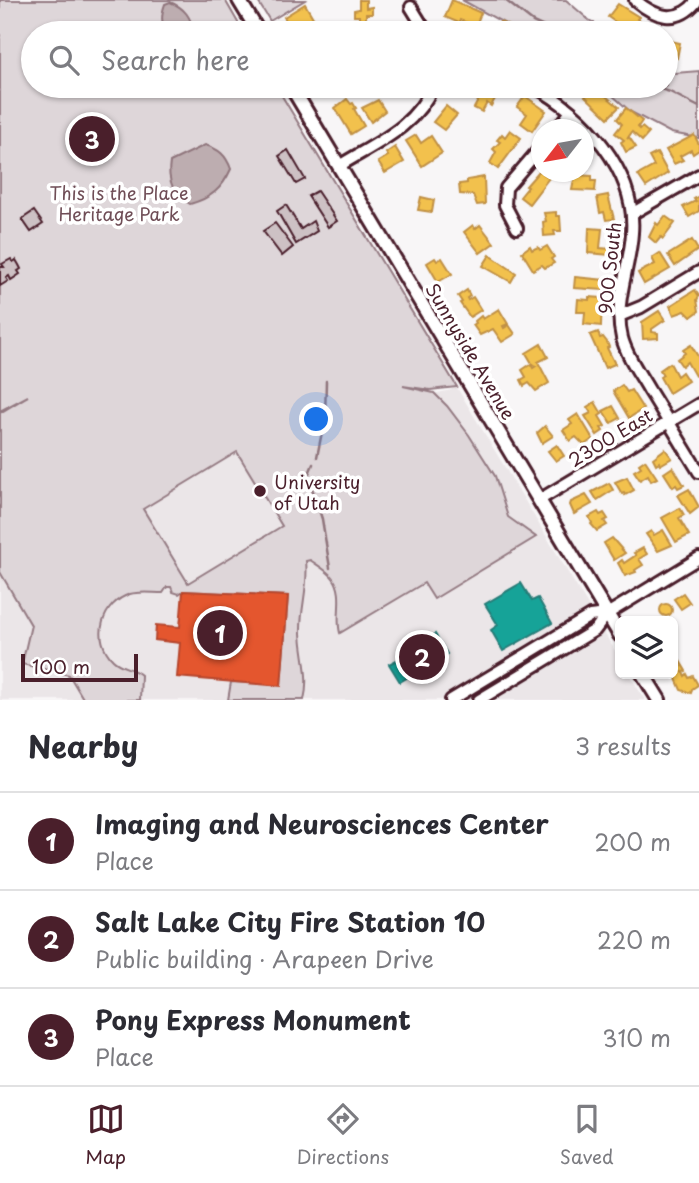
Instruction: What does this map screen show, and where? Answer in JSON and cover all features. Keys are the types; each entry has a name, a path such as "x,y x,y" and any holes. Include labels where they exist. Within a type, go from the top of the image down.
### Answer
{"main road":[{"path":"239,0 252,21"},
{"name":"Sunnyside Avenue","path":"298,98 615,627"},
{"path":"646,679 659,700"}],"street":[{"path":"635,0 653,13 672,18 685,13 696,2"},
{"path":"411,7 420,21"},
{"path":"339,166 402,128 426,98"},
{"name":"900 South","path":"551,98 571,112 593,134 622,177 633,213 619,316 622,339 631,359 699,472"},
{"path":"565,119 571,112"},
{"path":"517,228 505,205 506,188 531,158"},
{"path":"633,213 699,176"},
{"path":"619,316 641,307 699,272"},
{"name":"2300 East","path":"540,500 699,404"},
{"path":"479,700 595,630 607,614 699,558"},
{"path":"451,700 590,616 607,614"}],"shaded area":[{"path":"170,2 180,7 190,21 162,21 165,4"},
{"path":"205,145 221,153 231,169 215,192 190,204 179,196 172,186 170,162"},
{"name":"University of Utah","path":"338,364 410,389 438,393 456,386 615,651 615,679 632,679 645,700 0,700 0,419"}],"green space":[{"name":"This is the Place Heritage Park","path":"0,0 225,0 237,21 21,21 21,98 283,98 457,387 430,390 403,386 434,393 447,406 495,476 508,517 536,537 434,599 424,583 340,633 337,584 325,571 310,560 306,561 301,624 306,675 304,700 228,700 231,682 281,685 288,596 183,591 179,594 173,592 171,587 167,587 163,593 130,594 112,605 101,632 106,652 113,660 141,675 140,700 84,700 69,675 22,664 31,625 0,572 0,413 28,396 0,411","holes":["237,452 282,526 188,583 143,509"]},
{"path":"257,0 305,0 270,21"},
{"path":"462,0 566,0 591,21 500,21"},
{"path":"699,71 699,138 671,133 631,112 615,98 678,98 678,73"}],"building: Homes":[{"path":"359,0 366,0 366,8 372,7 372,14 366,14 366,21 359,21 359,16 354,16 354,10 359,9"},
{"path":"452,0 481,13 478,21 454,21 445,17"},
{"path":"305,4 315,21 287,21 284,17"},
{"path":"618,4 639,17 637,19 640,21 614,21 608,17"},
{"path":"479,98 495,98 491,106 487,103 482,112 474,108"},
{"path":"524,98 528,98 546,111 540,119 531,119 531,130 521,123 527,114 517,107"},
{"path":"587,98 608,98 619,107 608,118"},
{"path":"347,99 353,103 364,126 351,134 335,108"},
{"path":"378,100 385,111 371,122 362,108"},
{"path":"446,106 457,115 444,130 433,122"},
{"path":"626,108 642,121 638,127 649,133 642,141 632,132 627,139 629,137 636,147 626,152 621,142 624,140 615,133 622,124 617,119"},
{"path":"510,130 521,138 498,169 490,163 496,152 493,149 500,142 497,140 502,134 505,137"},
{"path":"416,135 421,143 431,136 442,153 422,166 406,141"},
{"path":"694,135 699,150 693,154 691,150 680,156 683,160 674,164 666,150"},
{"path":"395,147 404,162 385,173 378,162 388,156 386,153"},
{"path":"657,153 668,173 646,187 638,175 654,166 649,157"},
{"path":"484,177 485,204 477,205 473,195 460,194 459,184"},
{"path":"531,180 546,182 529,204 520,197 528,187 526,186"},
{"path":"596,181 595,191 572,190 574,182"},
{"path":"608,195 614,219 606,220 604,212 600,213 597,197"},
{"path":"699,196 699,211 689,217 683,207 696,201 694,199"},
{"path":"421,197 434,200 432,212 418,210"},
{"path":"556,212 556,216 560,216 561,231 554,231 555,235 544,236 544,213"},
{"path":"665,216 675,223 663,239 661,237 656,243 649,237 656,223 658,225"},
{"path":"473,225 475,229 480,225 494,243 480,253 464,232"},
{"path":"589,228 602,229 600,248 611,249 610,255 588,253"},
{"path":"692,240 698,250 675,266 668,255"},
{"path":"530,246 532,250 538,247 540,250 547,246 554,257 551,259 554,263 533,270 522,252"},
{"path":"660,253 670,269 644,284 638,273 655,264 652,258"},
{"path":"490,255 516,273 511,282 483,266"},
{"path":"435,258 437,261 442,258 452,274 438,282 427,263"},
{"path":"575,277 605,280 604,290 574,288"},
{"path":"467,290 470,296 468,300 473,297 481,310 470,317 458,296"},
{"path":"695,290 699,296 699,311 691,317 685,311 674,315 670,306"},
{"path":"589,297 602,298 601,326 584,324 585,312 577,312 578,299 589,300"},
{"path":"499,309 508,324 503,326 504,328 509,325 515,334 502,342 493,329 480,335 473,325 481,316 483,319"},
{"path":"659,311 665,320 652,329 652,332 658,333 658,338 643,339 642,322"},
{"path":"598,332 600,338 603,337 607,342 615,364 605,368 590,335"},
{"path":"541,344 548,357 538,362 549,383 536,391 529,383 524,386 521,380 526,377 522,370 531,364 533,368 536,366 526,353"},
{"path":"691,345 699,358 699,374 695,376 687,362 682,366 677,359 685,353 683,350"},
{"path":"670,363 677,376 682,372 688,381 669,393 660,377 663,375 660,370"},
{"path":"622,385 627,392 631,390 643,409 629,418 613,391"},
{"path":"595,402 605,426 597,435 585,416 591,413 587,407"},
{"path":"613,406 620,418 611,423 603,411"},
{"path":"578,414 593,439 584,445 576,437 570,441 563,430 572,424 569,420"},
{"path":"545,426 553,436 542,443 537,433"},
{"path":"557,445 564,456 556,461 548,451"},
{"path":"665,449 672,458 660,465 659,462 656,464 653,458"},
{"path":"645,460 657,478 651,481 648,475 640,480 634,471 641,467 639,464"},
{"path":"673,467 684,485 678,488 676,485 673,487 664,473"},
{"path":"627,477 634,490 625,495 615,482"},
{"path":"609,483 613,490 597,500 592,492"},
{"path":"689,489 699,507 690,514 678,495"},
{"path":"586,495 592,504 574,514 571,502"},
{"path":"680,508 684,515 679,518 689,535 676,542 662,518"},
{"path":"598,512 600,515 604,513 608,519 604,521 607,525 597,531 589,517"},
{"path":"663,530 672,545 658,551 646,534 651,531 654,535"},
{"path":"612,538 625,553 614,560 604,543"},
{"path":"643,548 647,554 639,559 643,565 635,570 636,572 625,576 618,563 622,560 624,563"},
{"path":"683,593 690,603 681,609 674,599"},
{"path":"662,606 670,606 670,614 662,614"},
{"path":"680,661 686,671 683,672 685,676 693,676 698,685 691,693 681,690 676,679"}],"building: Shops":[{"path":"183,591 288,596 281,686 177,677 180,643 155,640 156,625 180,627"}],"building: Public":[{"path":"521,583 532,601 538,598 552,623 503,651 491,630 498,625 485,604"},
{"path":"435,634 447,654 400,682 389,664 426,645 424,641"}],"building: Other":[{"path":"288,150 305,179 296,184 279,156"},
{"path":"317,191 337,221 328,227 308,196"},
{"path":"286,205 301,229 313,221 317,231 296,244 277,211"},
{"path":"34,211 43,224 31,232 22,219"},
{"path":"275,223 293,247 282,256 263,231"},
{"path":"11,259 13,262 16,260 19,265 20,274 11,280 9,276 6,278 8,281 0,286 0,267 4,267 2,264"}],"waterway":[{"path":"505,0 532,21"},
{"path":"678,96 699,107"},
{"path":"317,457 325,417 326,381"},
{"path":"313,464 308,476 322,519 330,568"}],"place":[{"name":"Pony Express Monument","path":"92,139"},
{"name":"University of Utah","path":"260,491"},
{"name":"Imaging and Neurosciences Center","path":"220,633"},
{"name":"Salt Lake City Fire Station 10","path":"422,657"}]}
